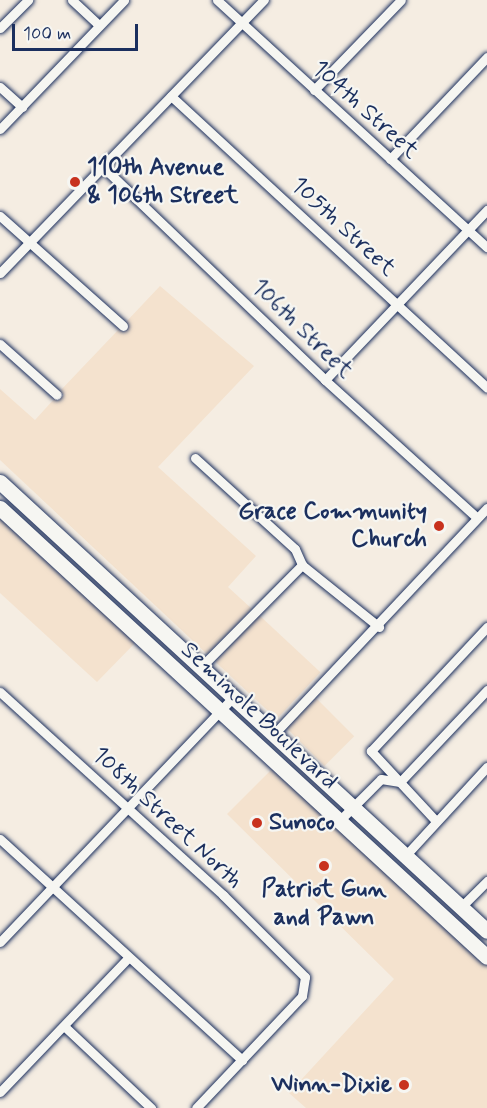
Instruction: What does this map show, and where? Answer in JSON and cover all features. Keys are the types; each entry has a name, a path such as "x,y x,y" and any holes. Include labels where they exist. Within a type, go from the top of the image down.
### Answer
{"main road":[{"name":"Seminole Boulevard","path":"0,482 487,931"},
{"name":"Seminole Boulevard","path":"0,508 487,957"},
{"path":"406,883 421,882 443,903 461,907"},
{"path":"457,930 470,931 487,940"}],"street":[{"path":"0,28 28,0"},
{"path":"72,0 99,25"},
{"path":"0,129 123,0"},
{"name":"104th Street","path":"217,0 487,247"},
{"path":"0,273 264,0"},
{"path":"314,90 401,0"},
{"path":"390,159 487,57"},
{"path":"0,87 22,107"},
{"name":"105th Street","path":"171,96 487,388"},
{"name":"106th Street","path":"102,166 325,380 477,518"},
{"path":"325,380 487,210"},
{"path":"0,216 123,326"},
{"path":"0,344 57,394"},
{"path":"195,458 295,549 302,565 378,627"},
{"path":"274,734 378,627 487,508"},
{"name":"Seminole Boulevard","path":"201,667 302,565"},
{"path":"436,821 371,751 487,627"},
{"path":"400,782 487,690"},
{"name":"108th Street North","path":"0,692 128,809 305,977 302,996 242,1060"},
{"path":"0,942 233,697"},
{"path":"406,855 487,767"},
{"path":"339,821 381,779 400,782"},
{"path":"0,839 242,1060 196,1108"},
{"path":"461,907 487,881"},
{"path":"0,1092 128,958"},
{"path":"64,1026 151,1108"}],"shaded area":[{"path":"160,286 254,366 158,467 256,556 228,587 252,609 207,654 0,460 0,389 35,420 55,398 58,401 64,395 60,391 120,328 124,332 129,326 126,322"},
{"path":"0,514 137,641 97,682 0,593"},
{"path":"259,615 320,672 277,719 215,662"},
{"path":"316,698 354,736 324,766 286,728"},
{"path":"272,769 487,963 487,1108 306,1108 289,1093 394,979 227,814"}],"place":[{"name":"110th Avenue & 106th Street","path":"75,182"},
{"name":"Grace Community Church","path":"439,526"},
{"name":"Sunoco","path":"257,823"},
{"name":"Patriot Gun and Pawn","path":"324,866"},
{"name":"Winn-Dixie","path":"404,1085"}]}
